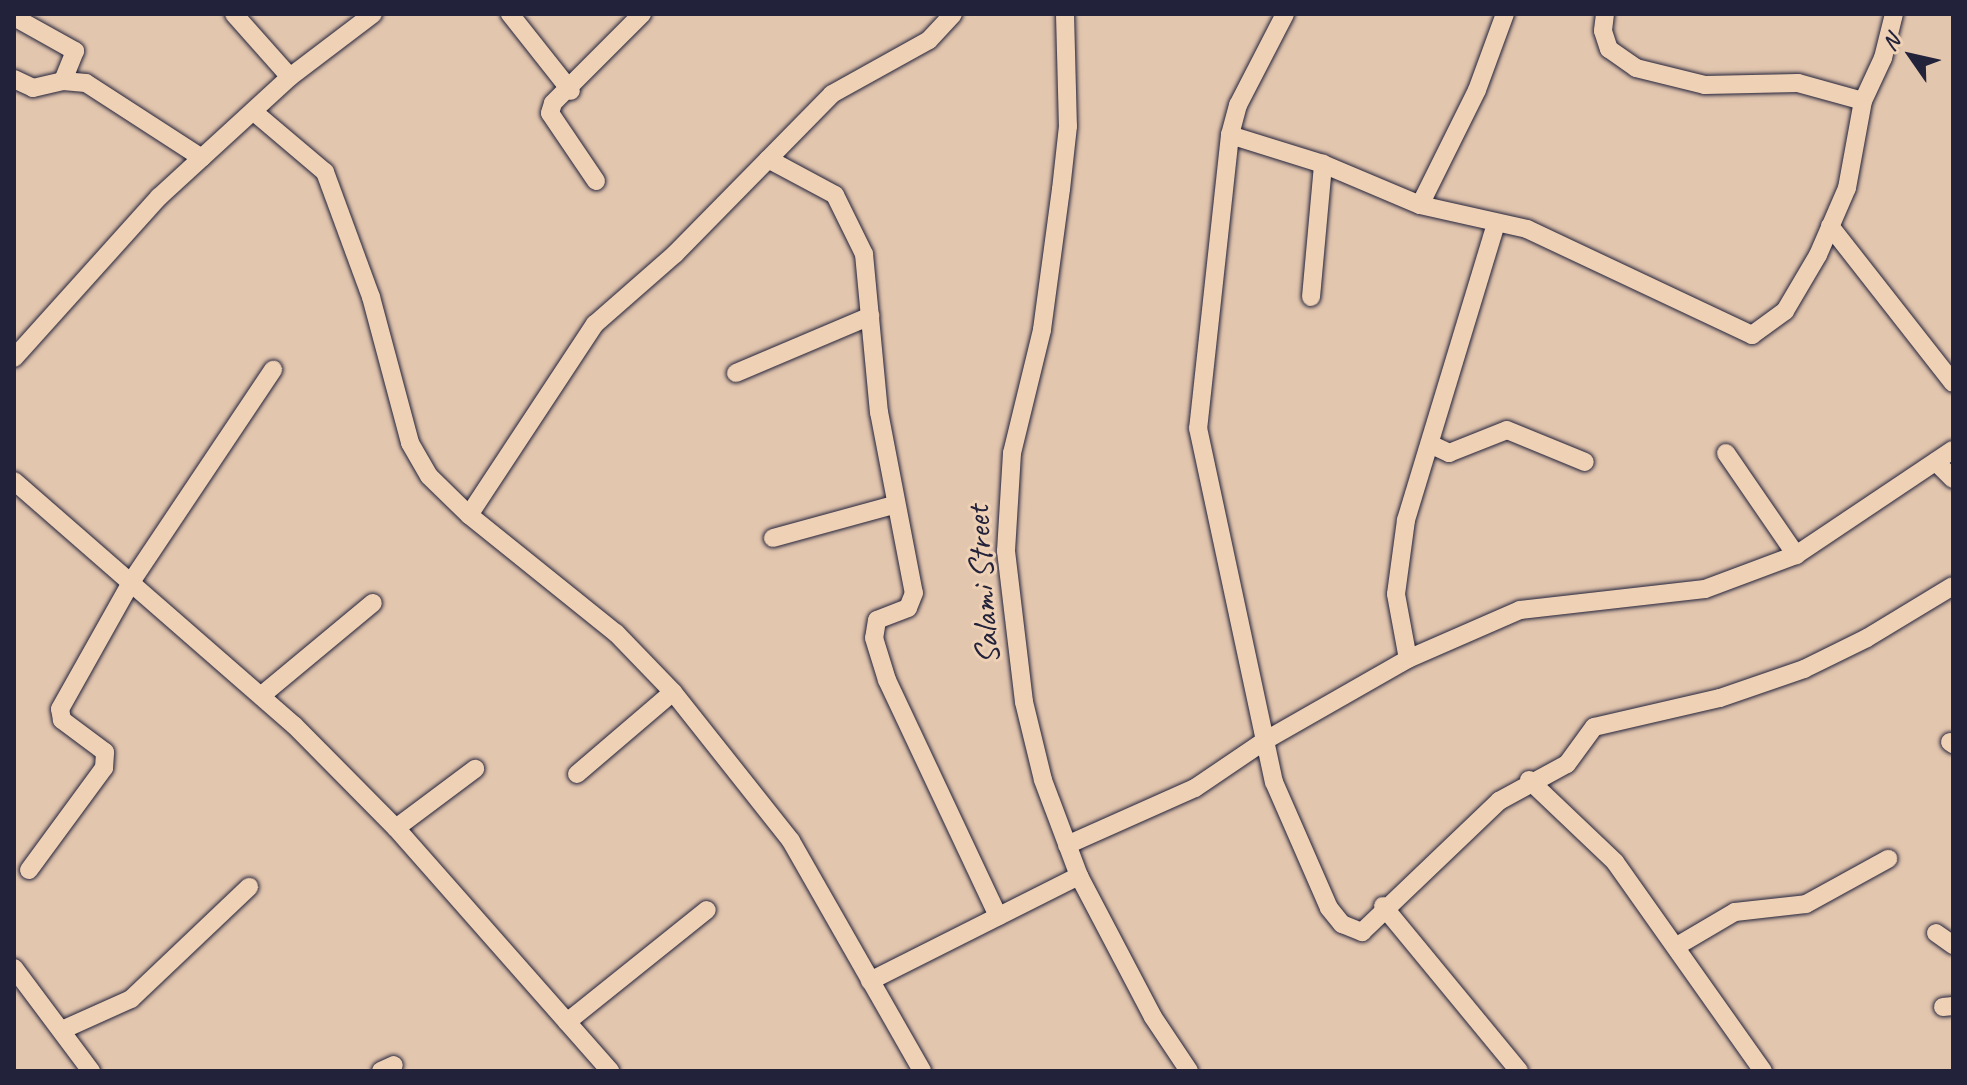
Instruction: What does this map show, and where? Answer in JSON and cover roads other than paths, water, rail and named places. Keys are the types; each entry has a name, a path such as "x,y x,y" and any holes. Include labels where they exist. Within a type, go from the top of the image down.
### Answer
{"street":[{"path":"234,14 290,77"},
{"path":"14,358 159,197 290,77 373,14"},
{"path":"510,14 571,91"},
{"path":"596,181 550,113 553,103 571,91 642,14"},
{"path":"469,515 595,324 675,254 832,94 929,40 953,14"},
{"name":"Salami Street","path":"1065,14 1068,112 1061,189 1042,330 1005,501 1024,702 1043,780 1079,876 1153,1017 1189,1071"},
{"path":"1285,14 1244,92 1230,135 1198,428 1240,638 1274,782 1329,908 1342,924 1362,932 1383,906 1499,801 1529,780 1567,764 1594,727 1720,698 1804,669 1867,638 1953,586"},
{"path":"1420,205 1477,90 1505,14"},
{"path":"1605,14 1603,31 1609,49 1636,68 1705,85 1798,83 1863,101"},
{"path":"1230,135 1323,164 1420,205 1564,244 1752,335 1785,311 1847,188 1863,101 1883,58 1894,14"},
{"path":"14,17 75,51 63,81"},
{"path":"14,79 33,88 63,81 86,83 202,158"},
{"path":"254,112 325,172 371,297 410,443 429,476 469,515 616,633 673,692 791,841 922,1071"},
{"path":"768,159 835,195 864,254 894,505 914,593 908,608 877,620 874,638 887,680 998,916"},
{"path":"1311,297 1323,164"},
{"path":"1408,659 1396,594 1406,520 1432,445 1496,224"},
{"path":"1830,226 1953,383"},
{"path":"736,373 870,316"},
{"path":"29,870 101,779 105,752 62,720 60,709 133,579 273,370"},
{"path":"1432,445 1452,452 1507,430 1585,462"},
{"path":"1067,845 1195,788 1266,740 1408,659 1520,610 1705,589 1796,555 1953,450"},
{"path":"1726,453 1796,555"},
{"path":"1936,462 1953,479"},
{"path":"14,481 133,579 262,695 396,828 610,1071"},
{"path":"773,538 894,505"},
{"path":"262,695 373,603"},
{"path":"577,774 673,692"},
{"path":"396,828 475,769"},
{"path":"1529,780 1615,862 1677,946 1757,1068"},
{"path":"1677,946 1735,912 1806,904 1888,859"},
{"path":"870,981 1079,876"},
{"path":"62,1030 131,999 249,887"},
{"path":"1383,906 1519,1071"},
{"path":"567,1022 707,910"},
{"path":"1936,933 1953,945"},
{"path":"14,968 91,1071"}]}
